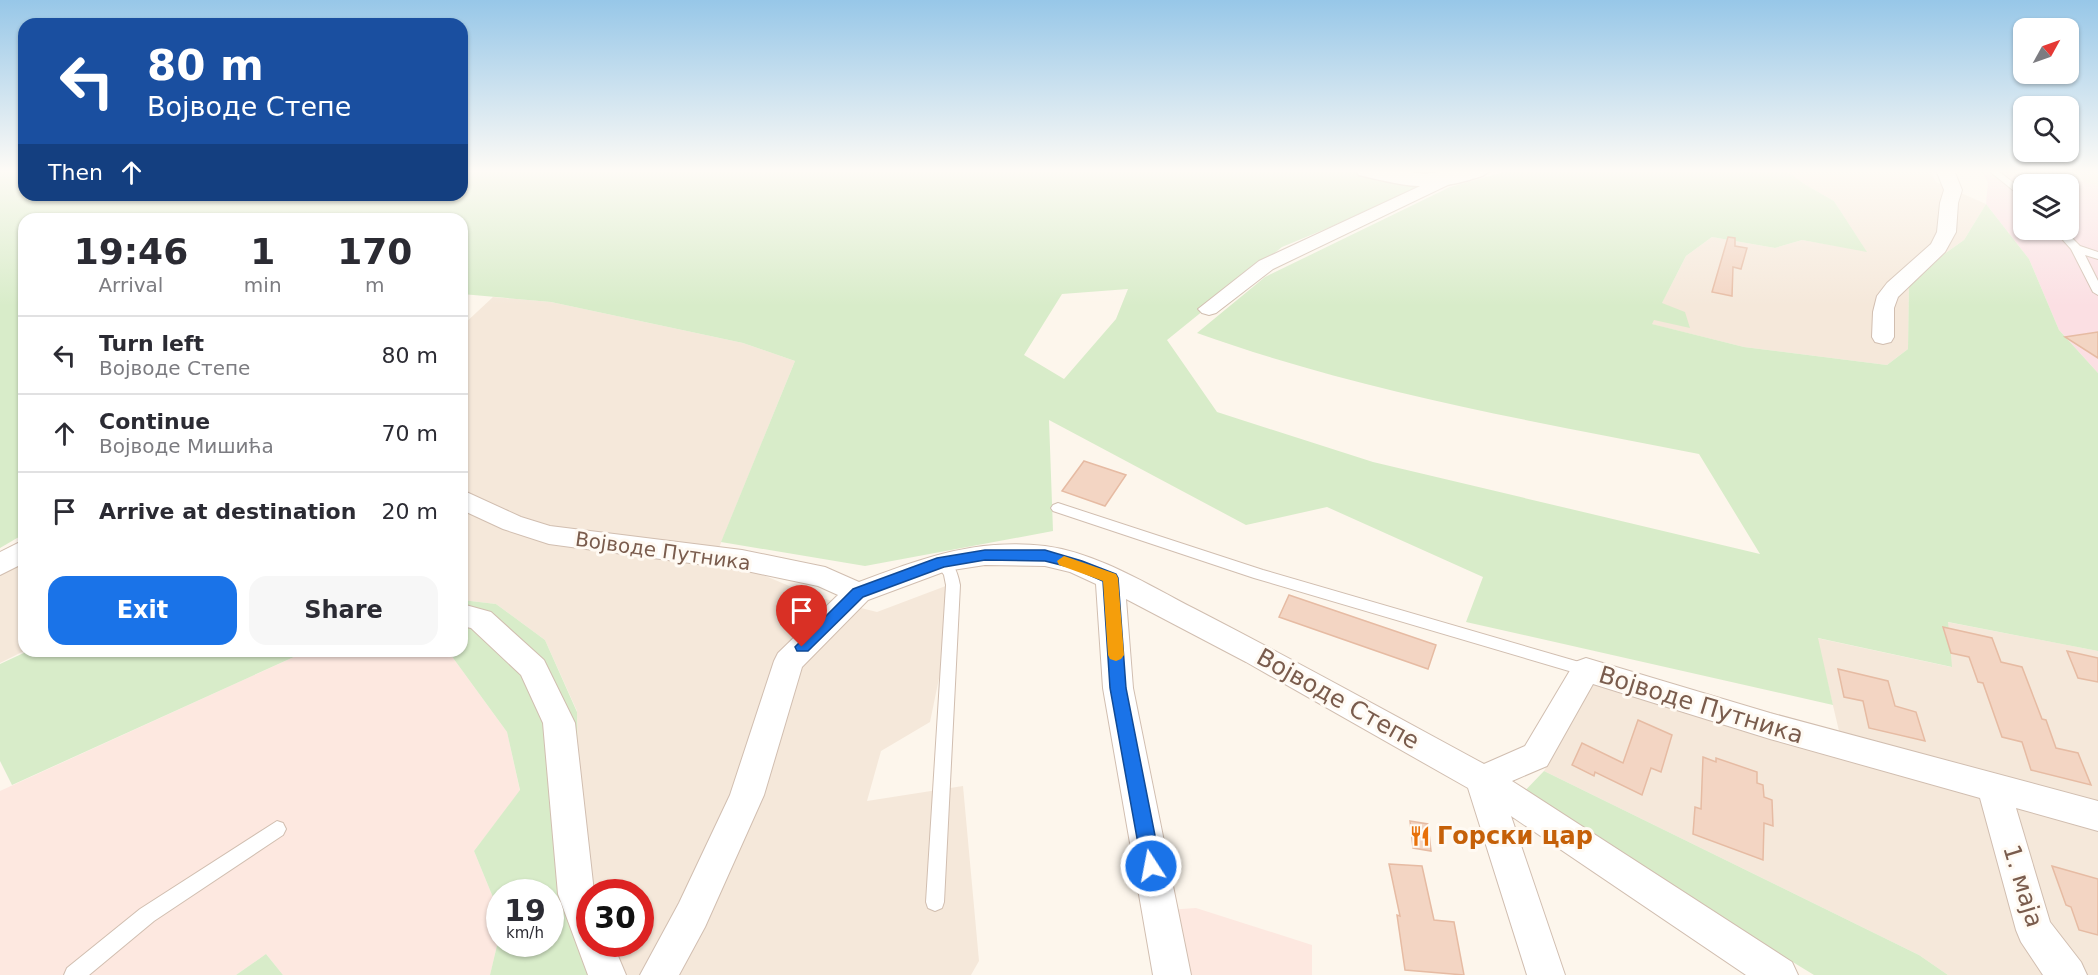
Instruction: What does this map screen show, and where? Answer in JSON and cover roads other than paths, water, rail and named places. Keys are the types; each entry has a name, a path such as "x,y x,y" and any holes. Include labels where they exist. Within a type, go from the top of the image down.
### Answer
{"street":[{"path":"1209,309 1266,265 1370,216"},
{"path":"1884,337 1884,303 1898,284 1943,242 1950,225 1949,216"},
{"name":"Војводе Путника","path":"468,506 549,535 742,560 825,577 858,593"},
{"path":"0,565 18,554"},
{"name":"Војводе Степе","path":"858,593 942,562 985,555 1045,556 1077,564 1110,578 1256,654 1482,779 1779,975"},
{"path":"1110,578 1118,688 1172,975"},
{"path":"659,975 692,915 747,795 789,661 858,593"},
{"path":"468,617 481,620 533,668 559,723 576,894"},
{"name":"Војводе Путника","path":"1482,779 1536,756 1586,670 1770,726 2098,816"},
{"path":"1482,779 1546,975"},
{"name":"1. маја","path":"1994,789 2034,930 2052,957 2068,975"},
{"path":"600,957 607,975"}],"lane":[{"path":"2068,240 2076,248 2098,292"},
{"path":"2076,248 2098,256"},
{"path":"1058,508 1260,574 1586,670"},
{"path":"935,902 954,585 951,574 942,562"},
{"path":"74,975 147,915 277,829"}],"place":[{"name":"Горски цар","path":"1420,836"}]}
